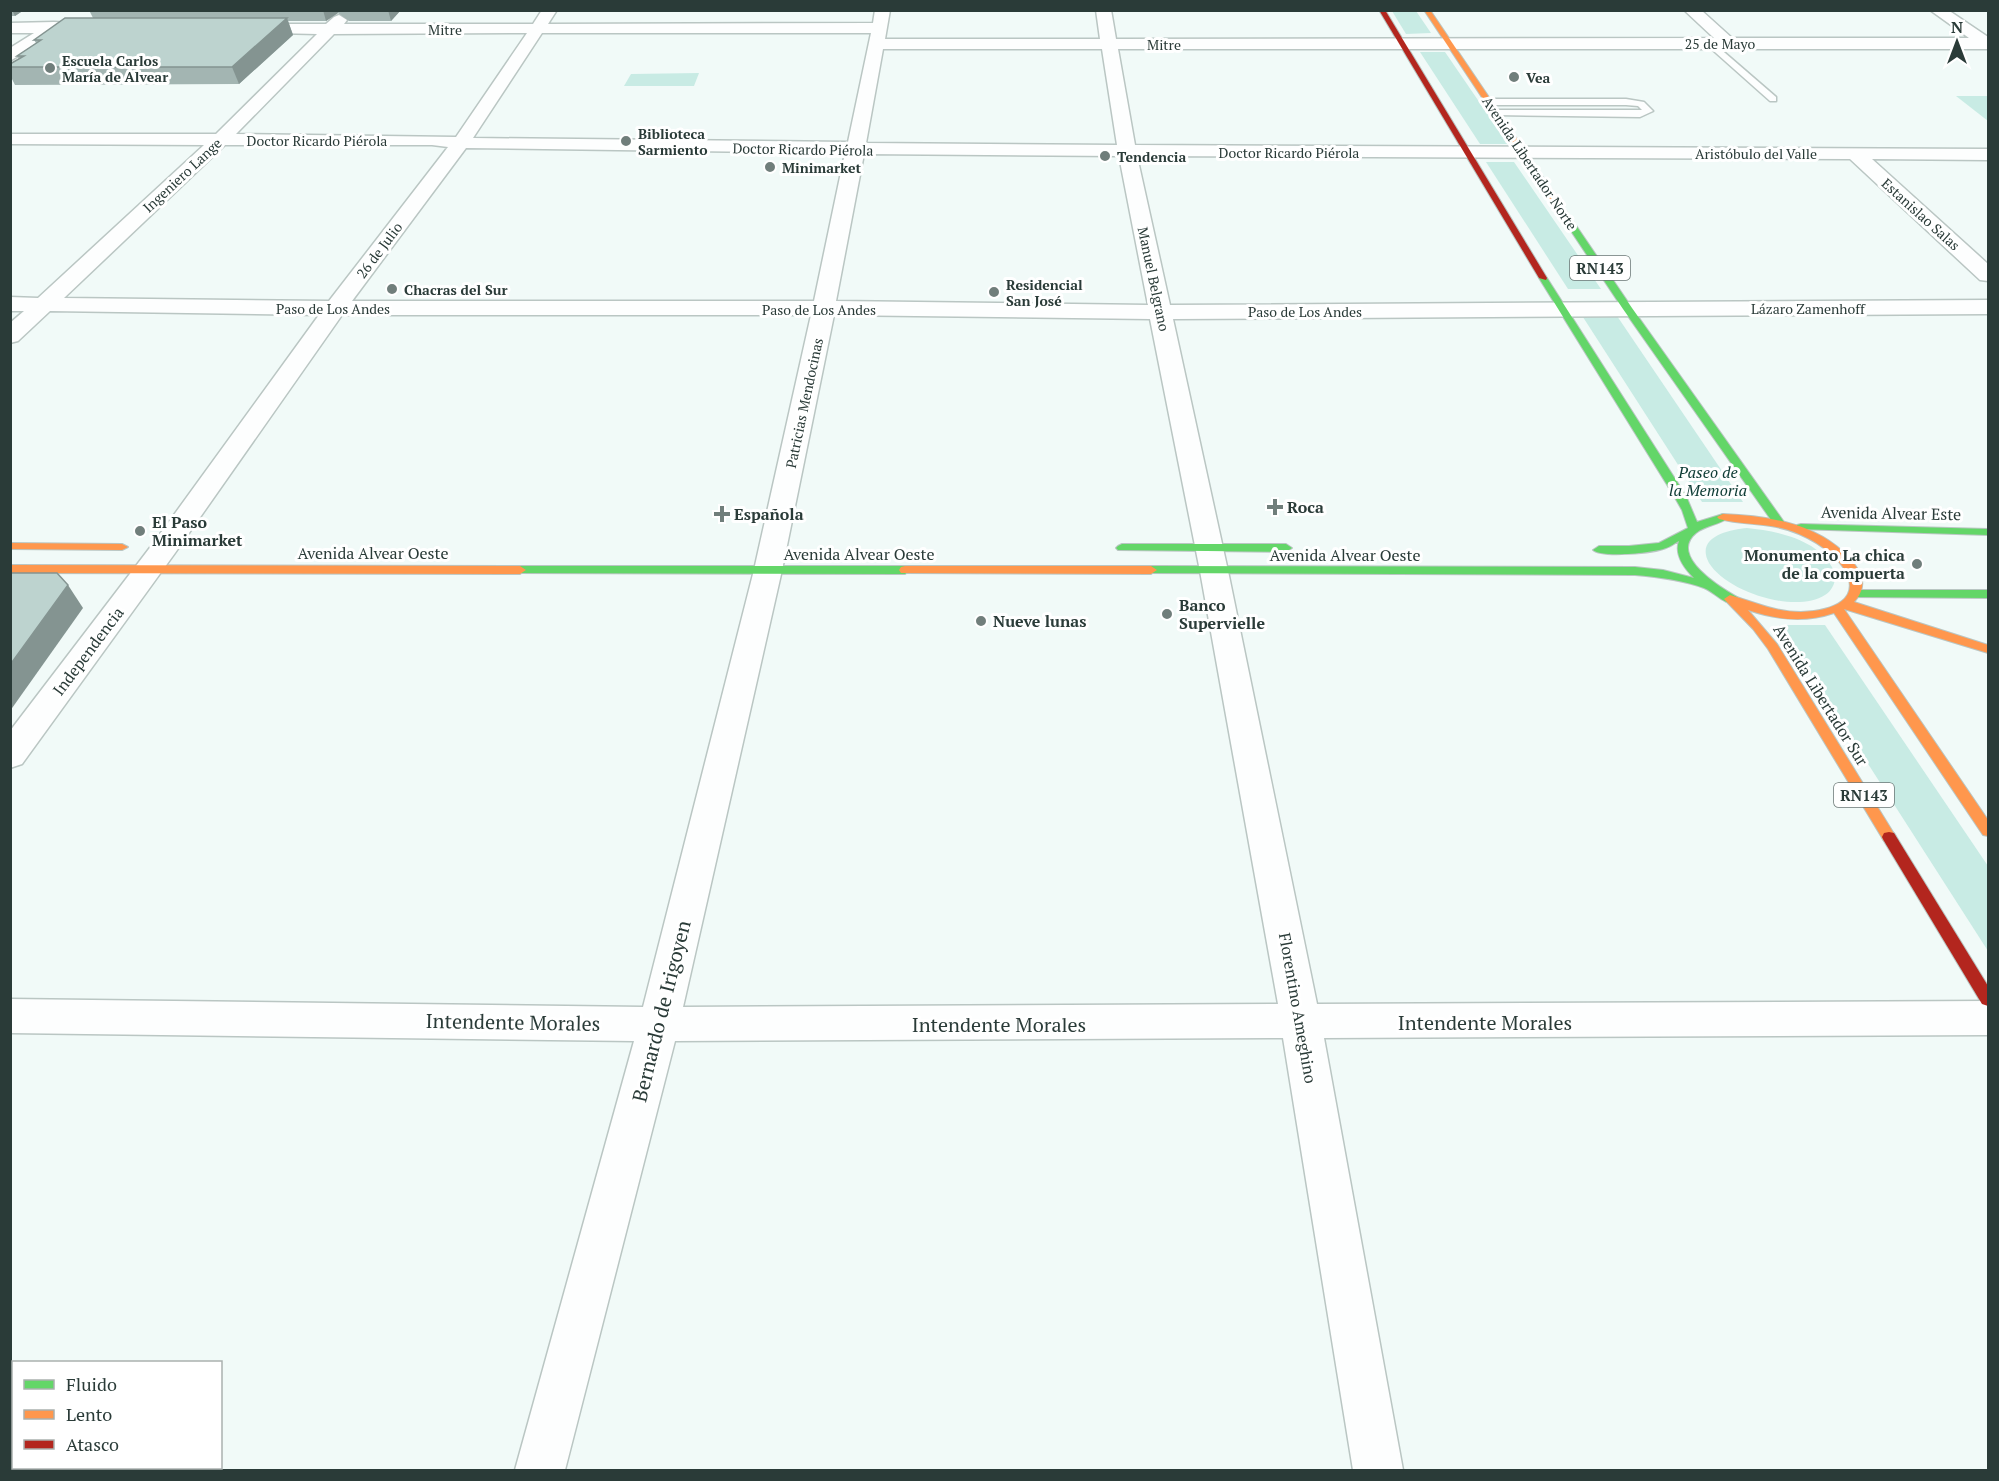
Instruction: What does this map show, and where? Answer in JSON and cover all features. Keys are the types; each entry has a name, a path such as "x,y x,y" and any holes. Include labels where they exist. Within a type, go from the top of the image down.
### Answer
{"main road":[{"name":"RN143","path":"1382,10 1561,309 1688,510 1690,529 1683,548 1689,568 1707,585 1730,599 1758,610 1787,615 1815,615 1846,602"},
{"name":"Avenida Libertador Norte","path":"1427,10 1628,309 1778,522"},
{"path":"1581,550 1629,550 1662,546 1703,521 1723,517 1750,517 1778,522 1822,541 1839,553 1851,567 1856,581 1846,602"},
{"name":"Avenida Alvear Este","path":"1792,527 1989,532"},
{"name":"Avenida Alvear Oeste","path":"10,546 157,551 772,554 1212,560 1635,571 1663,574 1707,585"},
{"name":"Avenida Alvear Oeste","path":"1103,548 1212,560 1305,548"},
{"name":"Avenida Alvear Oeste","path":"10,569 157,551"},
{"path":"1846,602 1989,594"},
{"name":"Avenida Libertador Sur","path":"1730,599 1773,646 1989,999"},
{"path":"1846,602 1989,649"},
{"path":"1846,602 1989,831"}],"street":[{"path":"10,56 78,10"},
{"name":"Ingeniero Lange","path":"10,336 220,140 349,10"},
{"name":"26 de Julio","path":"157,551 335,308 461,143 550,10"},
{"name":"Manuel Belgrano","path":"1103,10 1127,151 1212,560"},
{"path":"1690,10 1728,43"},
{"path":"1937,10 1988,43"},
{"path":"10,28 109,28"},
{"name":"Mitre","path":"225,29 879,28 1107,44 1451,44"},
{"name":"Patricias Mendocinas","path":"772,554 824,308 879,28"},
{"name":"25 de Mayo","path":"1451,44 1988,43"},
{"name":"Doctor Ricardo Piérola","path":"10,140 432,140 490,145 1523,153"},
{"name":"Aristóbulo del Valle","path":"1523,153 1989,154"},
{"name":"Estanislao Salas","path":"1854,153 1989,275"},
{"name":"Paso de Los Andes","path":"10,304 1162,312 1628,309"},
{"name":"Lázaro Zamenhoff","path":"1628,309 1989,307"},
{"name":"Independencia","path":"10,756 157,551"},
{"name":"Bernardo de Irigoyen","path":"540,1470 659,1024 772,554"},
{"name":"Florentino Ameghino","path":"1212,560 1301,1023 1378,1470"},
{"name":"Intendente Morales","path":"10,1016 659,1024 1301,1023 1989,1018"}],"lane":[{"path":"1710,43 1773,99"},
{"path":"1626,102 1641,104 1648,111 1640,114 1492,107 1626,102"}],"green space":[{"path":"1392,11 1416,11 1431,33 1406,34"},
{"path":"1420,52 1445,52 1508,144 1480,144"},
{"path":"699,73 694,86 624,86 631,74"},
{"path":"1956,96 1988,96 1988,121"},
{"path":"1486,162 1514,162 1601,289 1568,289"},
{"name":"Paseo de la Memoria","path":"1615,313 1743,502 1702,502 1581,314"},
{"path":"1747,528 1797,539 1819,552 1828,560 1835,574 1835,581 1830,590 1825,595 1812,600 1780,601 1746,591 1730,583 1709,563 1706,547 1716,536"},
{"path":"1779,625 1825,625 1988,866 1988,951"}],"building":[{"path":"65,18 287,18 232,67 10,67 10,64 24,56 17,56 41,40 34,40"},
{"path":"10,573 57,573 68,585 10,665"}],"traffic: fast":[{"path":"1553,198 1778,522"},
{"path":"1543,278 1680,496 1688,510 1693,527"},
{"path":"1723,517 1701,524 1688,534 1683,545 1684,557 1703,580 1733,600"},
{"path":"1801,527 1988,532"},
{"path":"1599,550 1629,550 1662,546 1686,532"},
{"path":"1122,548 1286,548"},
{"path":"520,570 905,570"},
{"path":"1151,570 1635,571 1663,574 1707,585"},
{"path":"1855,594 1988,594"}],"traffic: slow":[{"path":"1427,10 1553,198"},
{"path":"1723,517 1757,519 1805,532 1833,549 1852,569 1857,582 1855,592 1846,602 1814,614 1800,616 1773,613 1733,600"},
{"path":"10,546 122,547"},
{"path":"10,569 520,570"},
{"path":"905,570 1151,570"},
{"path":"1730,599 1757,626 1773,647 1889,837"},
{"path":"1846,604 1988,649"},
{"path":"1838,610 1988,831"}],"traffic: jam":[{"path":"1382,10 1543,278"},
{"path":"1889,837 1988,999"}],"place":[{"name":"Escuela Carlos María de Alvear","path":"50,68"},
{"name":"Vea","path":"1514,77"},
{"name":"Biblioteca Sarmiento","path":"626,141"},
{"name":"Tendencia","path":"1105,156"},
{"name":"Minimarket","path":"770,167"},
{"name":"Chacras del Sur","path":"392,289"},
{"name":"Residencial San José","path":"994,292"},
{"name":"Roca","path":"1275,507"},
{"name":"Española","path":"722,514"},
{"name":"El Paso Minimarket","path":"140,531"},
{"name":"Monumento La chica de la compuerta","path":"1917,564"},
{"name":"Banco Supervielle","path":"1167,614"},
{"name":"Nueve lunas","path":"981,621"}]}
